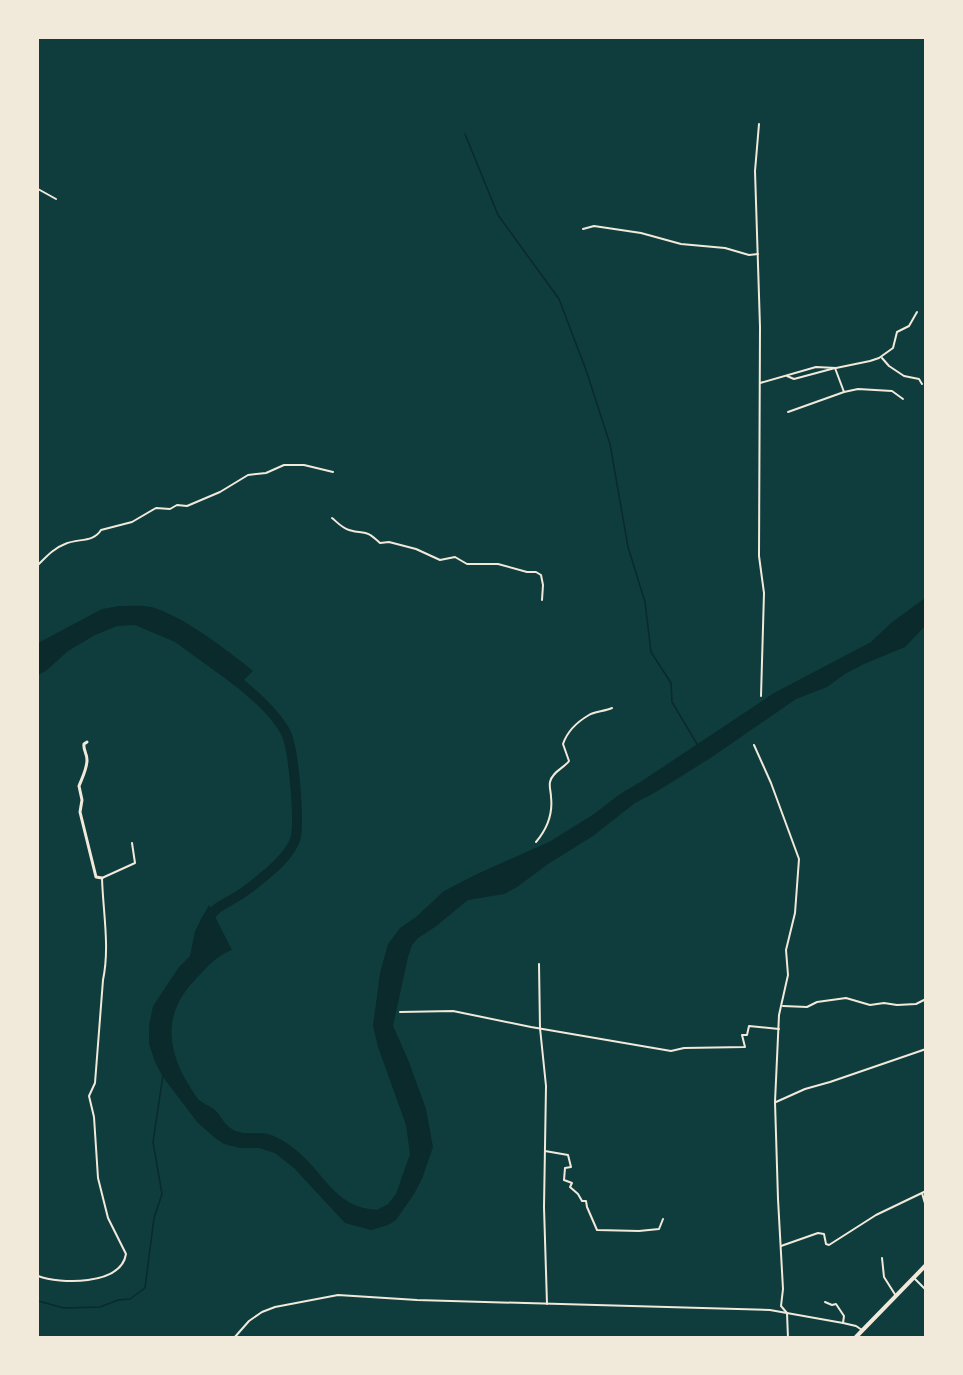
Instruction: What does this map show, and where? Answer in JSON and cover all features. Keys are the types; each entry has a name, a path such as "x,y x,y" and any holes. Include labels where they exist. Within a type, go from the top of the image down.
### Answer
{"main road":[{"path":"855,1338 926,1265"}],"street":[{"path":"759,124 755,171 760,383 759,556 764,593 761,696"},
{"path":"38,189 56,199"},
{"path":"584,229 594,226 681,244 725,248 749,255 758,254"},
{"path":"879,358 893,348 897,332 909,326 916,312"},
{"path":"788,376 794,380 835,368 884,358 889,366 904,376 919,379 922,384"},
{"path":"760,383 816,367 835,368"},
{"path":"835,368 844,392"},
{"path":"788,412 858,389 892,391 903,399"},
{"path":"38,565 51,552 65,544 80,539 88,540 97,536 101,530 132,522 156,508 170,509 177,505 187,506 220,492 248,475 266,473 284,465 304,465 333,472"},
{"path":"332,518 350,530 365,531 380,543 389,542 416,549 440,561 455,556 467,564 498,564 536,572 541,575 542,600"},
{"path":"536,842 544,832 551,813 550,783 553,775 565,768 570,761 563,744 567,733 590,714 601,713 612,708"},
{"path":"87,742 83,748 87,761 79,786 82,800 80,812 96,877 102,878 135,863 136,856 132,843"},
{"path":"754,745 771,783 799,859 795,913 786,950 788,975 779,1015 775,1102 783,1289 781,1306 787,1313 788,1338"},
{"path":"38,1276 85,1281 110,1274 125,1260 126,1254 108,1218 98,1178 94,1117 89,1096 95,1083 106,967 106,924 102,904 102,878"},
{"path":"539,964 540,1028 546,1086 544,1207 547,1304"},
{"path":"782,1006 807,1007 817,1002 846,998 870,1005 916,1004 926,999"},
{"path":"399,1012 453,1011 671,1051 684,1048 745,1047 742,1035 747,1035 749,1026 779,1029"},
{"path":"775,1102 805,1089 926,1048"},
{"path":"545,1151 568,1155 571,1167 565,1168 564,1180 572,1183 570,1187 582,1201 586,1201 597,1230 659,1229 663,1219"},
{"path":"781,1246 818,1233 824,1234 826,1244 829,1245 876,1215 924,1192 926,1207"},
{"path":"882,1258 884,1277 896,1296"},
{"path":"914,1278 926,1290"},
{"path":"234,1338 249,1321 262,1312 275,1307 338,1295 770,1310 843,1323 862,1330"},
{"path":"825,1302 836,1304 844,1316 843,1323"}],"water":[{"path":"925,598 925,626 905,647 864,664 827,687 796,699 712,757 635,803 593,836 548,864 517,887 504,894 468,900 412,945 393,1026 426,1109 433,1147 422,1179 396,1220 371,1230 345,1223 295,1169 275,1153 259,1148 240,1148 224,1144 215,1138 197,1122 163,1077 149,1044 149,1026 153,1006 179,967 190,956 195,931 209,905 232,950 221,955 207,967 185,992 178,1004 174,1015 172,1039 178,1064 184,1077 199,1100 215,1110 229,1127 243,1133 268,1134 284,1141 304,1157 330,1187 350,1202 377,1210 388,1204 396,1194 410,1154 406,1125 378,1047 373,1026 380,973 388,944 400,928 416,917 444,891 549,842 774,693 871,642 891,623"},
{"path":"119,606 151,607 176,617 218,644 253,671 237,687 175,642 135,625 117,626 95,635 68,651 38,675 38,643 102,609"}],"waterway":[{"path":"465,134 498,215 559,299 586,370 610,444 628,547 645,602 651,652 671,683 672,702 697,744"},
{"path":"205,922 218,908 244,892 276,866 291,848 296,836 295,782 291,751 285,731 268,708 231,676"},
{"path":"38,1301 64,1308 100,1307 118,1300 130,1299 145,1288 154,1218 162,1194 153,1142 163,1075"}]}
